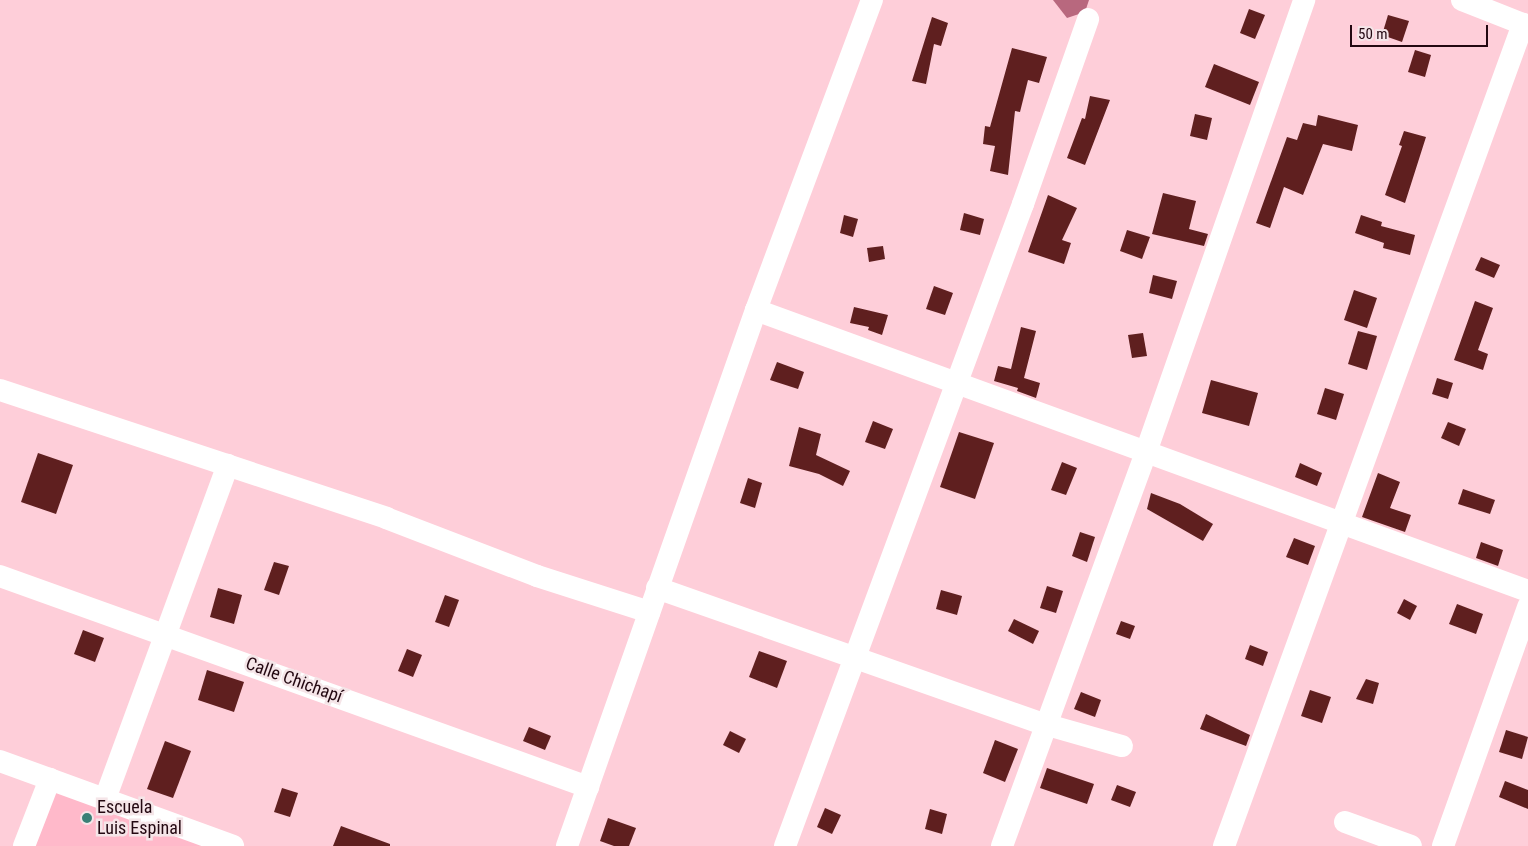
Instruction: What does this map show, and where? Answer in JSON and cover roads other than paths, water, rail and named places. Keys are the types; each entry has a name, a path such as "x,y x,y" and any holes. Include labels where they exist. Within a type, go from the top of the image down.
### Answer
{"street":[{"path":"567,846 756,310 872,0"},
{"path":"1002,846 1044,724 1146,452 1304,0"},
{"path":"1224,846 1525,25 1462,0"},
{"path":"785,846 957,382 1088,19"},
{"path":"756,310 1528,591"},
{"path":"0,390 386,518 537,576 649,612"},
{"path":"105,799 228,465"},
{"name":"Calle Chichapí","path":"0,576 588,787"},
{"path":"657,588 856,656 1044,724 1122,746"},
{"path":"1443,846 1528,606"},
{"path":"0,761 233,846"},
{"path":"24,846 50,779"},
{"path":"1345,822 1411,846"}],"place":[{"name":"Escuela Luis Espinal","path":"87,818"}]}
